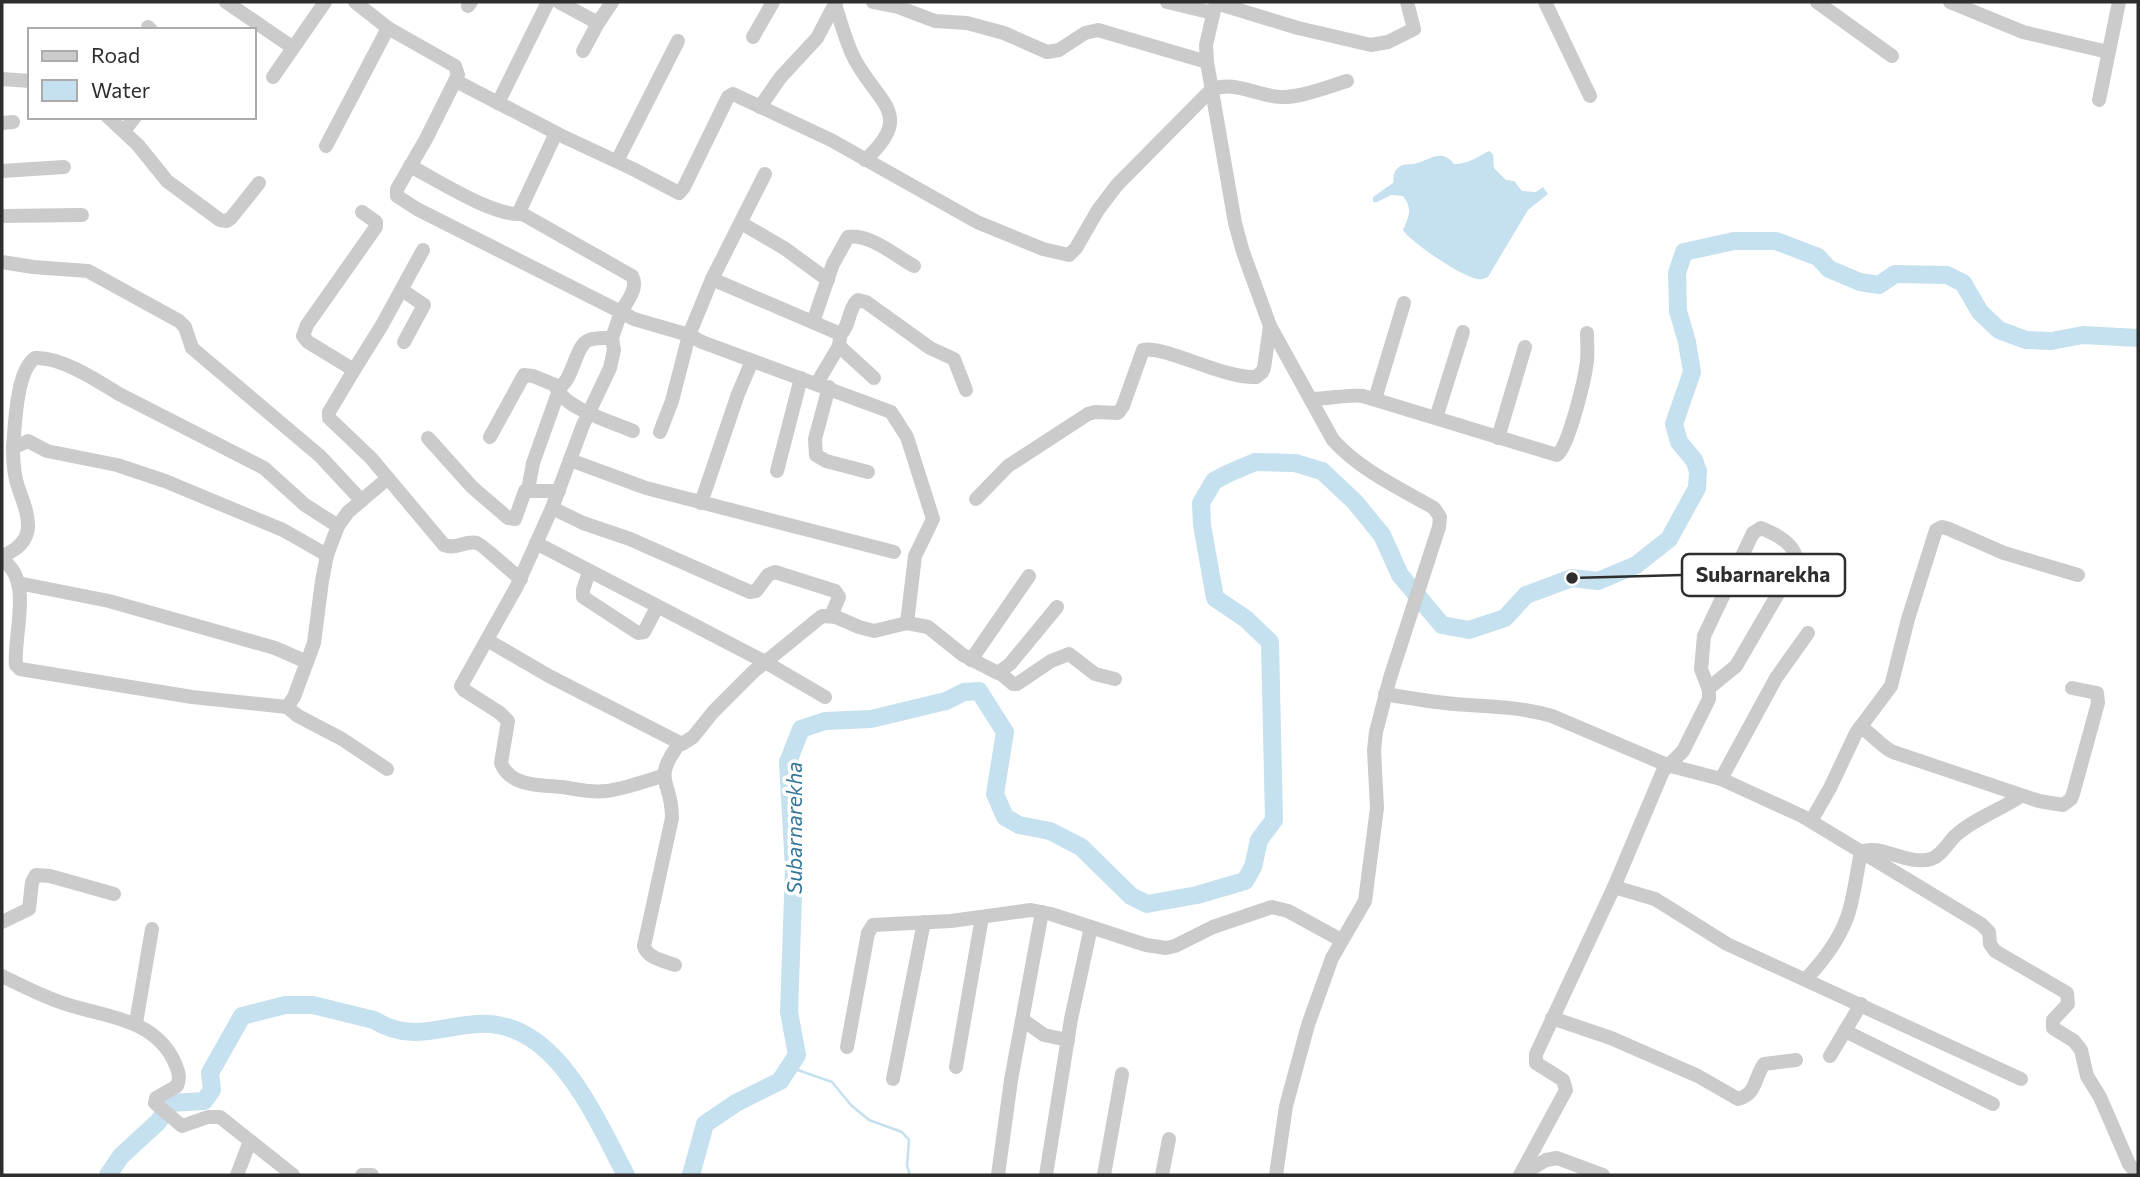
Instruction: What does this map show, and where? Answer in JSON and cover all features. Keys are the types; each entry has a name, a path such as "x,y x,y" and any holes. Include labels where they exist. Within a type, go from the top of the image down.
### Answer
{"street":[{"path":"226,2 241,6 292,47"},
{"path":"273,77 325,2"},
{"path":"355,2 388,28 455,66 458,71 456,80 397,189 396,193 400,199 634,319 689,335 891,412 907,437 933,519 915,556 907,623"},
{"path":"498,103 548,2"},
{"path":"559,2 598,23"},
{"path":"583,51 612,2"},
{"path":"753,37 773,2"},
{"path":"873,2 898,7 935,21 963,22 1004,33 1028,46 1047,52 1059,50 1085,33 1098,30 1207,62"},
{"path":"1167,2 1215,6 1312,32 1377,45 1414,29 1407,2"},
{"path":"1545,2 1590,96"},
{"path":"1817,2 1892,56"},
{"path":"1950,2 1995,22 2032,34 2108,52"},
{"path":"2099,100 2119,2"},
{"path":"761,107 780,78 817,38 836,3"},
{"path":"836,3 854,58 880,96 888,113 890,127 886,139 864,160"},
{"path":"1215,6 1206,45 1211,90 1242,252 1270,326 1340,447 1363,467 1434,508 1440,517 1385,694 1374,750 1377,808 1365,901 1341,940 1321,985 1286,1106 1276,1175"},
{"path":"327,146 388,28"},
{"path":"617,161 678,41"},
{"path":"2,79 28,81"},
{"path":"456,80 679,193 730,94 736,95 831,140 977,222 1033,246 1069,255 1117,185 1211,90 1228,86 1267,96 1288,97 1347,81"},
{"path":"110,119 167,180 220,220 227,221 231,218 259,183"},
{"path":"124,131 133,119"},
{"path":"520,214 519,208 556,133"},
{"path":"410,166 489,207 520,214 632,276 635,282 612,338 614,357 552,508 521,579 461,687 508,721 501,763 507,774 536,785 594,792 624,788 663,776"},
{"path":"2,171 64,167"},
{"path":"660,432 672,401 689,335 712,279 765,174"},
{"path":"354,370 308,342 303,336 307,326 376,227 376,222 362,212"},
{"path":"2,216 82,215"},
{"path":"741,223 784,248 828,280"},
{"path":"813,322 833,264 845,239 851,235 873,243 914,266"},
{"path":"423,250 329,412 329,418 371,458 444,545 453,547 473,542 479,544 521,579"},
{"path":"2,262 88,271 179,321 185,327 192,348 320,456 361,500"},
{"path":"712,279 835,331 840,341 874,378"},
{"path":"402,290 424,305 404,342"},
{"path":"868,472 826,461 816,455 815,439 823,385 856,301 866,302 930,348 954,359 966,390"},
{"path":"1376,399 1404,303"},
{"path":"976,499 1008,466 1088,414 1118,413 1124,405 1143,350 1155,350 1214,371 1256,377 1264,368 1270,326"},
{"path":"1436,418 1463,332"},
{"path":"1311,399 1335,398 1348,394 1376,399 1550,454 1560,454 1583,380 1587,360 1587,333"},
{"path":"428,438 472,487 508,518 515,519 522,495 528,490 533,463 557,390 566,382 586,341 612,338"},
{"path":"1498,438 1525,347"},
{"path":"338,526 304,505 264,468 119,394 99,381 47,359 35,358 26,367 17,409 13,448 18,486 28,513 28,524 22,542 2,558 15,572 18,583 16,665 20,669 192,696 287,707 387,769"},
{"path":"701,503 752,361"},
{"path":"490,437 524,375 533,376 557,390 563,398 590,413 633,431"},
{"path":"777,471 801,378"},
{"path":"13,448 28,441 47,451 137,471 283,530 327,555"},
{"path":"570,460 633,484 894,552"},
{"path":"287,707 291,704 314,643 327,555 338,526 348,512 388,478"},
{"path":"528,490 559,491"},
{"path":"552,508 750,592 756,591 768,575 775,572 835,591 839,597 831,616"},
{"path":"1520,1175 1566,1090 1563,1080 1540,1067 1535,1060 1667,765 1683,751 1709,699 1709,688 1701,669 1704,636 1753,533 1761,528 1795,551 1796,563 1736,666 1709,688"},
{"path":"1811,821 1860,727 1891,686 1934,533 1939,528 1949,529 2004,553 2078,575"},
{"path":"536,543 765,662 825,697"},
{"path":"589,572 583,597 638,633 644,632 657,607"},
{"path":"971,660 1029,576"},
{"path":"18,583 109,601 275,648 307,662"},
{"path":"1000,673 1056,607"},
{"path":"487,640 549,676 679,744 693,737 723,702 765,662 819,617 831,616 874,631 907,623 928,627 971,660 990,671 1000,673 1013,684 1051,661 1069,654 1095,674 1115,679"},
{"path":"1721,779 1776,678 1808,633"},
{"path":"1860,727 1871,733 1884,748 1893,752 2021,796 2063,805 2071,799 2098,703 2097,693 2072,688"},
{"path":"1385,694 1434,702 1512,706 1533,710 1667,765 1721,779 1811,821 1981,924 1989,932 1990,944 1995,951 2067,993 2068,1004 2056,1016 2053,1028 2074,1041 2081,1050 2087,1076 2101,1097 2129,1164 2138,1175"},
{"path":"674,965 646,953 644,946 672,818 672,807 663,776 669,758 679,744"},
{"path":"1861,852 1869,849 1905,859 1932,858 1973,822 2021,796"},
{"path":"1807,979 1827,955 1845,922 1861,852"},
{"path":"2,922 29,909 32,882 36,875 43,874 114,894"},
{"path":"1614,887 1655,900 1727,944 2021,1079"},
{"path":"846,1047 870,926 982,917 1016,911 1042,912 1146,945 1172,947 1213,926 1272,907 1288,911 1341,940"},
{"path":"998,1175 1011,1080 1042,912"},
{"path":"956,1067 982,917"},
{"path":"894,1079 924,922"},
{"path":"1046,1175 1068,1041 1091,927"},
{"path":"136,1023 152,929"},
{"path":"2,976 57,1001 136,1023 153,1033 163,1043 180,1076 177,1086 155,1100 166,1113 183,1126 208,1117 220,1117 293,1175"},
{"path":"1830,1056 1861,1004"},
{"path":"1552,1018 1580,1026 1698,1076 1738,1099 1755,1088 1764,1064 1796,1060"},
{"path":"1023,1020 1044,1035 1068,1041"},
{"path":"1845,1031 1993,1104"},
{"path":"1104,1175 1122,1074"},
{"path":"1163,1175 1169,1139"},
{"path":"237,1175 250,1141"},
{"path":"1520,1175 1546,1160 1557,1158 1603,1175"},
{"path":"362,1175 372,1175"}],"water":[{"path":"1489,151 1493,154 1494,168 1506,180 1514,181 1522,191 1536,192 1543,187 1548,194 1528,210 1488,277 1480,279 1450,266 1408,236 1403,230 1409,209 1403,196 1391,195 1377,202 1373,202 1373,197 1393,183 1395,171 1402,165 1414,164 1435,156 1444,156 1454,164 1459,164"}],"waterway":[{"name":"Subarnarekha","path":"691,1175 705,1124 736,1103 780,1081 797,1055 789,1012 794,869 788,762 801,729 825,721 871,719 946,701 964,692 979,691 1005,732 995,794 1005,817 1019,825 1050,831 1081,847 1131,896 1147,904 1197,895 1245,881 1253,867 1259,840 1274,820 1270,642 1246,619 1215,598 1202,525 1201,503 1214,481 1255,462 1295,463 1322,471 1355,502 1382,535 1400,575 1442,625 1469,630 1505,618 1526,595 1572,578 1598,581 1636,565 1669,539 1697,488 1698,471 1694,460 1679,442 1674,424 1692,372 1678,311 1677,273 1684,252 1734,241 1776,241 1818,257 1829,269 1860,282 1879,285 1895,274 1947,275 1963,283 1980,312 1999,330 2026,340 2051,341 2083,335 2138,338"},
{"name":"Subarnarekha","path":"108,1175 121,1156 158,1122 171,1103 204,1101 212,1090 210,1073 242,1016 285,1005 313,1005 374,1020 401,1031 426,1031 478,1024 505,1027 530,1037 570,1076 626,1175"},
{"path":"789,1067 832,1082 851,1105 869,1120 902,1132 909,1140 907,1166 910,1175"}],"place":[{"name":"Subarnarekha","path":"1572,578"}]}
